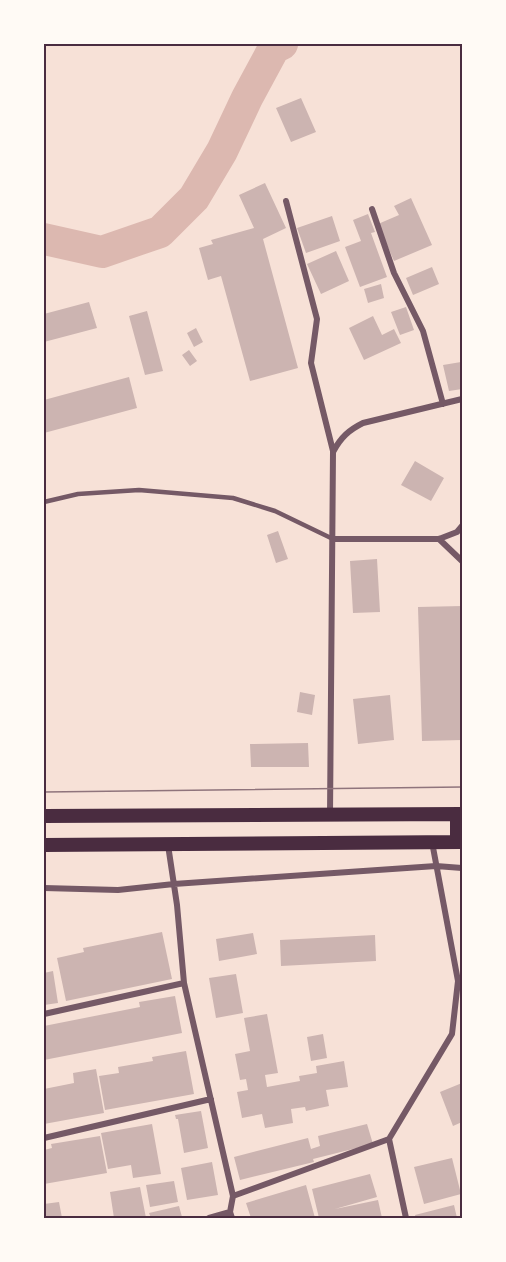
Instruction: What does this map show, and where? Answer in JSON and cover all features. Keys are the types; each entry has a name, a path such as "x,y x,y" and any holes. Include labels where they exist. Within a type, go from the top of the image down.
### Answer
{"main road":[{"path":"416,814 417,841"},
{"path":"44,816 460,814 460,842 44,845"}],"street":[{"path":"286,201 317,319 311,363 333,452 330,815"},
{"path":"372,209 394,273 423,331 443,404"},
{"path":"333,452 339,440 350,429 363,423 462,399"},
{"path":"333,539 439,539 449,536 462,526"},
{"path":"439,539 462,561"},
{"path":"233,1196 389,1139 452,1034 460,981 432,842"},
{"path":"168,844 184,983 233,1196 231,1215 209,1218"},
{"path":"44,888 118,890 436,866 462,868"},
{"path":"44,1014 184,983"},
{"path":"44,1138 211,1099"},
{"path":"389,1139 406,1218"}],"lane":[{"path":"44,502 78,494 139,490 233,498 275,511 333,539"}],"building":[{"path":"301,98 316,132 291,142 276,108"},
{"path":"265,183 286,228 263,239 298,368 250,381 221,276 208,280 199,248 213,244 211,240 254,228 239,195"},
{"path":"411,198 432,245 394,261 378,224 399,215 394,206"},
{"path":"368,214 375,232 371,233 387,277 360,287 345,247 361,241 353,220"},
{"path":"332,216 340,241 306,253 297,228"},
{"path":"336,251 349,281 321,294 307,264"},
{"path":"432,267 439,284 413,295 406,278"},
{"path":"381,284 384,298 368,303 364,289"},
{"path":"89,302 97,328 44,342 44,314"},
{"path":"406,307 414,330 400,335 391,312"},
{"path":"147,311 163,371 145,375 129,316"},
{"path":"373,316 382,335 394,329 401,343 364,360 349,328"},
{"path":"196,328 203,342 194,347 187,333"},
{"path":"189,350 197,361 190,366 182,355"},
{"path":"461,362 462,389 449,391 443,365"},
{"path":"129,377 137,408 44,433 44,400"},
{"path":"415,461 444,478 431,501 401,485"},
{"path":"278,531 288,559 276,563 267,535"},
{"path":"377,559 380,612 353,613 350,561"},
{"path":"462,606 462,740 422,741 418,607"},
{"path":"300,692 315,695 312,715 297,712"},
{"path":"390,695 394,740 358,744 353,699"},
{"path":"308,743 309,767 251,767 250,744"},
{"path":"162,932 172,979 66,1001 57,958 84,952 83,948"},
{"path":"253,933 257,954 219,961 216,939"},
{"path":"375,935 376,961 281,966 280,940"},
{"path":"53,971 58,1003 44,1005 44,973"},
{"path":"236,974 243,1013 216,1018 209,978"},
{"path":"175,996 182,1033 44,1060 44,1026 140,1007 139,1002"},
{"path":"267,1014 278,1073 265,1075 267,1087 300,1081 299,1076 317,1073 316,1066 344,1061 348,1087 326,1090 329,1106 306,1111 305,1107 291,1109 293,1123 265,1128 262,1114 242,1118 237,1092 248,1090 246,1079 240,1080 235,1054 250,1051 244,1018"},
{"path":"323,1034 327,1058 311,1061 307,1037"},
{"path":"186,1051 194,1094 105,1110 99,1076 119,1073 118,1067 153,1061 152,1057"},
{"path":"96,1069 104,1113 44,1124 44,1089 74,1083 73,1073"},
{"path":"462,1083 462,1122 453,1126 440,1092"},
{"path":"201,1111 208,1148 184,1153 178,1119 175,1115"},
{"path":"152,1124 161,1174 133,1178 131,1165 108,1169 101,1133"},
{"path":"367,1124 373,1144 313,1159 314,1162 240,1180 234,1157 308,1138 311,1149 320,1146 318,1136"},
{"path":"100,1136 107,1173 44,1184 44,1150 52,1148 51,1144"},
{"path":"452,1158 461,1194 424,1204 414,1167"},
{"path":"212,1162 218,1195 187,1200 181,1168"},
{"path":"370,1174 377,1197 335,1209 378,1200 382,1218 319,1218 312,1189"},
{"path":"174,1181 178,1202 150,1207 146,1185"},
{"path":"306,1185 315,1218 251,1218 246,1203"},
{"path":"140,1187 146,1218 114,1218 110,1192"},
{"path":"59,1202 62,1218 44,1218 44,1204"},
{"path":"454,1205 457,1218 416,1218 415,1215"},
{"path":"179,1206 182,1217 151,1218 149,1213"}],"waterway":[{"path":"44,239 102,252 160,232 194,198 222,151 274,48 282,44"}],"tram line":[{"path":"44,792 462,787"}]}
